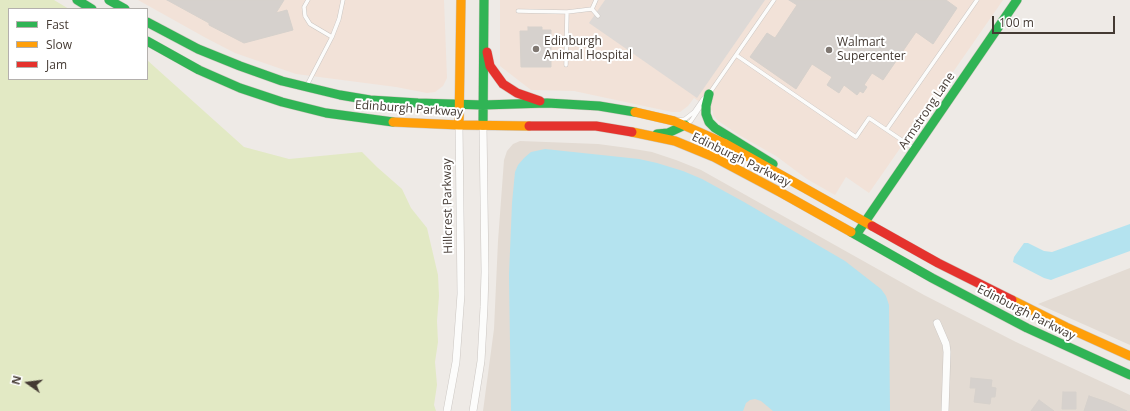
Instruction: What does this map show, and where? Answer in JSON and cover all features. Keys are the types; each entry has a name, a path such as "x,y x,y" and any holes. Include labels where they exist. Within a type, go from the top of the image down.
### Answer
{"main road":[{"path":"77,0 90,8"},
{"path":"109,0 123,8"},
{"name":"Hillcrest Parkway","path":"459,125 461,0"},
{"path":"483,125 484,0"},
{"name":"Armstrong Lane","path":"856,235 1017,0"},
{"name":"Edinburgh Parkway","path":"148,23 212,55 268,76 306,88 340,95 400,103 483,105 547,103 599,106 646,114 674,121 724,143 938,263 1066,327 1130,356"},
{"path":"484,27 487,55 490,66 503,84 517,93 547,103"},
{"name":"Edinburgh Parkway","path":"148,42 185,64 254,93 326,113 378,121 459,125 579,125 613,128 651,135 675,142 714,157 778,191 932,278 1027,328 1130,375"},
{"path":"709,94 706,114 709,122 715,128 772,163 794,181"},
{"path":"651,135 668,133 685,125"}],"street":[{"name":"Hillcrest Parkway","path":"447,411 456,362 461,294 459,125"},
{"path":"473,411 481,361 484,307 483,125"},
{"path":"937,323 946,344 948,356 945,411"}],"lane":[{"path":"308,0 304,7 305,16 310,24 332,37"},
{"path":"306,88 332,37 339,19 343,0"},
{"path":"592,9 596,0"},
{"path":"685,125 691,121 774,0"},
{"path":"887,129 978,0"},
{"path":"518,11 566,12 592,9"},
{"path":"592,9 598,16"},
{"path":"566,12 566,65"},
{"path":"736,55 856,136 869,118 915,149"},
{"path":"674,121 685,119 694,112 703,99 709,94"}],"shaded area":[{"path":"138,0 444,0 447,78 443,86 435,92 427,93 396,87 296,74 235,53"},
{"path":"500,0 1003,0 869,193 846,177 835,195 807,179 776,156 739,135 717,120 713,115 713,111 694,98 688,106 680,112 672,112 574,91 531,90 500,66"},
{"path":"605,0 765,0 697,98 589,23"},
{"path":"520,141 598,144 628,148 652,152 701,170 924,295 1016,342 1130,395 1130,411 483,411 494,329 498,241 504,160 507,151 513,144"},
{"path":"1130,268 1130,345 1038,304"}],"green space":[{"path":"0,0 54,0 67,8 8,8 8,80 148,80 148,61 244,147 289,159 362,152 402,189 411,208 427,228 438,275 438,342 435,362 437,385 434,405 436,411 0,411"}],"water":[{"path":"545,149 639,159 683,171 702,179 744,202 845,261 881,289 886,296 889,305 890,411 773,411 761,401 755,399 746,403 743,411 511,411 509,275 515,172 518,165 531,152"},
{"path":"1130,224 1130,251 1051,280 1013,262 1014,257 1024,243 1028,243 1044,251 1052,252"}],"building":[{"path":"167,0 284,0 276,13 287,10 293,30 244,43 209,25 209,23"},
{"name":"Walmart Supercenter","path":"789,0 946,0 957,8 933,44 916,32 883,80 872,73 864,85 867,87 863,93 860,91 857,95 844,85 839,93 827,85 832,77 812,64 796,89 750,57 767,33 775,38 797,5"},
{"name":"Edinburgh Animal Hospital","path":"528,27 542,27 542,30 551,30 551,67 521,67 520,31 528,31"},
{"path":"971,378 992,380 991,387 996,388 995,397 991,397 990,404 974,402 976,388 970,388"},
{"path":"1063,392 1076,392 1076,409 1062,409"},
{"path":"1089,396 1107,402 1127,411 1084,411"},
{"path":"1039,400 1054,411 1031,411"}],"traffic: fast":[{"path":"77,0 90,8"},
{"path":"109,0 123,8"},
{"path":"483,125 484,0"},
{"path":"856,235 1017,0"},
{"path":"148,23 198,49 240,66 282,81 340,95 370,100 418,103 483,105 547,103 599,106 635,112"},
{"path":"148,42 199,70 240,88 282,102 326,113 393,122"},
{"path":"709,94 706,106 706,114 709,122 715,128 773,164"},
{"path":"657,134 668,133 685,125"},
{"path":"851,232 932,278 1027,328 1130,375"}],"traffic: slow":[{"path":"459,125 461,0"},
{"path":"635,112 674,121 724,143 872,226"},
{"path":"393,122 529,126"},
{"path":"632,132 675,141 714,157 851,232"},
{"path":"1012,300 1066,327 1130,356"}],"traffic: jam":[{"path":"487,52 490,66 503,84 517,93 540,101"},
{"path":"529,126 596,126 632,132"},
{"path":"872,226 938,263 1012,300"}],"place":[{"name":"Edinburgh Animal Hospital","path":"536,49"},
{"name":"Walmart Supercenter","path":"829,50"}]}
